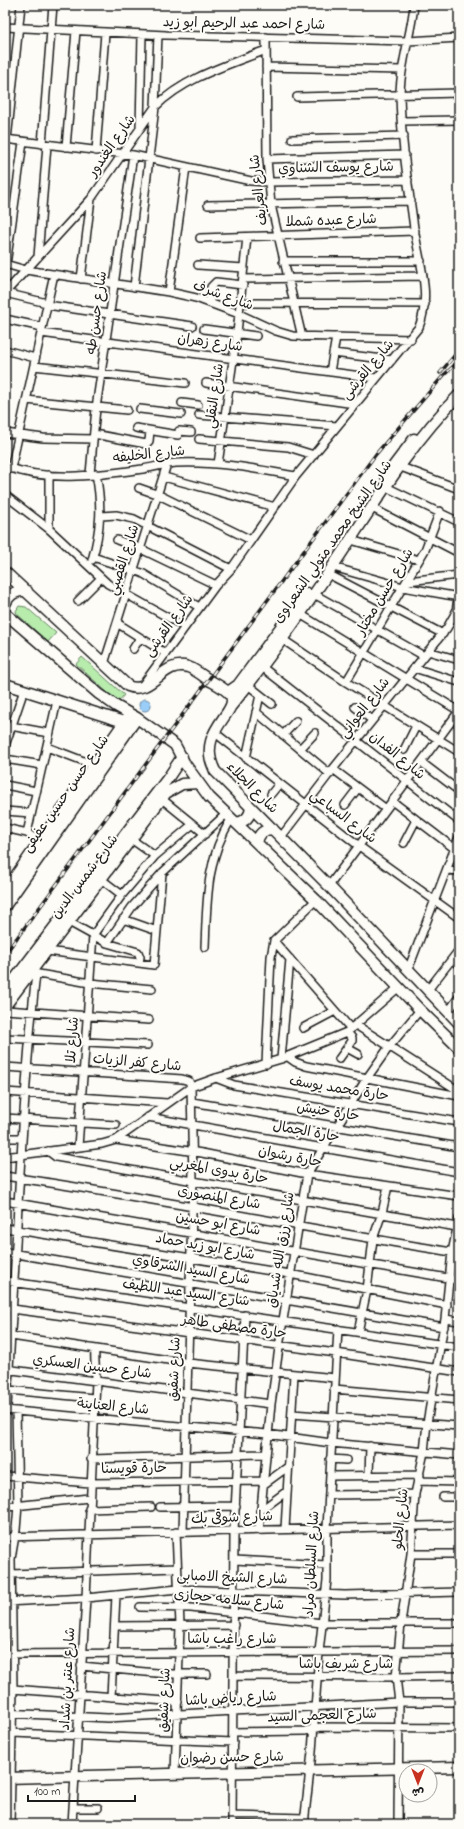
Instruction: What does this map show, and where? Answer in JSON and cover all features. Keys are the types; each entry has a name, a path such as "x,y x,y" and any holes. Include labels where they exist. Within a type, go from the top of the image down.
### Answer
{"street":[{"path":"6,140 21,5"},
{"path":"38,257 53,5"},
{"name":"شارع القرشى","path":"140,689 184,627 216,585 231,569 296,476 376,378 411,339 423,318 425,304 423,276 408,180 400,96 401,70 414,5"},
{"name":"شارع احمد عبد الرحيم ابو زيد","path":"5,27 158,35 408,41 459,38"},
{"path":"66,147 76,31"},
{"path":"96,151 105,33"},
{"path":"140,128 142,34"},
{"path":"134,287 155,107 158,35"},
{"name":"شارع العريف","path":"266,37 268,182 271,205 292,304 302,337"},
{"name":"شارع الغندور","path":"5,293 90,199 155,107 166,95 216,68 266,50"},
{"path":"266,67 401,70"},
{"path":"297,97 400,96 459,93"},
{"path":"402,121 459,120"},
{"path":"292,138 404,136"},
{"name":"شارع يوسف الشناوي","path":"6,140 133,155 241,180 268,182 408,180"},
{"path":"6,264 23,142"},
{"name":"شارع حسن طه","path":"90,566 97,543 101,516 100,495 93,474 96,408 133,155"},
{"path":"267,159 405,155"},
{"path":"169,292 186,167"},
{"path":"81,279 90,199"},
{"path":"208,205 271,205 411,201"},
{"name":"شارع عبده شملا","path":"200,238 415,231"},
{"name":"شارع النقلي","path":"218,464 240,314 247,237"},
{"path":"283,261 421,261"},
{"name":"شارع شرف","path":"6,264 26,270 169,292 210,303 240,314 276,331 302,337 411,339"},
{"path":"198,265 244,268"},
{"path":"8,467 19,435 54,274"},
{"path":"210,303 211,287 216,282 243,282 287,278 423,276"},
{"path":"5,293 47,304 110,315 192,326"},
{"path":"241,303 425,304"},
{"name":"شارع زهران","path":"5,319 41,330 105,343 376,378"},
{"path":"204,329 256,336"},
{"path":"330,372 336,338"},
{"path":"5,350 36,358"},
{"path":"333,353 392,360"},
{"path":"34,366 185,383"},
{"path":"206,383 355,404"},
{"name":"شارع الشيخ محمد متولي الشعراوى","path":"228,692 237,687 276,635 323,570 399,457 432,417 459,389"},
{"name":"شارع الشيخ محمد متولي الشعراوى","path":"231,706 262,667 300,614 386,487 436,420 459,395"},
{"path":"26,400 127,410"},
{"path":"182,403 198,405"},
{"path":"140,409 181,414"},
{"path":"199,415 337,426"},
{"path":"136,428 150,431 179,433 191,432"},
{"path":"5,433 19,435 94,436 146,444 149,441 150,431"},
{"path":"199,438 288,447 314,455"},
{"name":"شارع الخليفه","path":"8,467 33,474 49,475 93,474 168,464 218,464 296,476"},
{"name":"شارع القصبي","path":"104,664 168,464"},
{"path":"401,467 459,489"},
{"path":"49,475 50,529"},
{"path":"164,477 275,507"},
{"path":"386,487 440,511 459,522"},
{"path":"139,488 158,495 251,540"},
{"path":"5,495 50,529 101,578 126,595 184,627"},
{"path":"372,508 430,540 459,553"},
{"name":"شارع حسن مختار","path":"346,682 408,580 430,540 440,511"},
{"path":"101,516 116,515 128,517 231,569"},
{"path":"116,540 141,549 216,585"},
{"path":"351,540 419,560"},
{"path":"93,557 134,570 149,577 200,607"},
{"path":"331,570 403,587 459,597"},
{"path":"331,570 391,606 442,634"},
{"path":"5,572 125,684 132,688 140,689 171,668 182,666 193,669 228,692 232,698 231,706"},
{"path":"408,580 459,575"},
{"path":"78,601 101,578"},
{"path":"5,604 12,594 22,590 27,591"},
{"name":"شارع العواني","path":"281,837 331,771 457,617 459,591"},
{"path":"314,594 377,630 426,653 459,660"},
{"path":"5,613 131,720 175,745 185,764 198,783 231,819 316,900 420,1010 459,1048"},
{"path":"300,614 459,711 329,886"},
{"path":"117,623 165,653"},
{"path":"133,649 140,638"},
{"path":"282,639 346,682 437,740 459,752"},
{"name":"شارع الفدان","path":"262,667 459,821"},
{"path":"414,668 459,682"},
{"path":"5,684 57,701 131,720"},
{"path":"248,685 272,704"},
{"path":"5,746 8,726 24,690"},
{"path":"246,758 260,695"},
{"path":"26,834 57,701"},
{"name":"شارع الجلاء","path":"231,706 214,732 210,745 212,765 219,777 329,886 459,1023"},
{"path":"355,707 372,720"},
{"path":"256,712 300,749 358,788 386,809"},
{"name":"شارع حسن حسين عفيفى","path":"43,844 94,765 131,720"},
{"name":"شارع حسن حسين عفيفى","path":"5,906 9,887 43,844 131,720"},
{"path":"283,735 296,721"},
{"path":"8,726 50,733"},
{"path":"404,750 416,726"},
{"name":"شارع السباعي","path":"214,732 359,846 459,918"},
{"path":"300,749 315,734"},
{"path":"46,747 94,765"},
{"name":"شارع شمس الدين","path":"5,1006 182,757"},
{"path":"5,758 42,765"},
{"path":"421,762 459,791"},
{"name":"شارع شمس الدين","path":"5,992 29,972 47,951 169,790 187,783 198,783"},
{"path":"271,794 279,784"},
{"path":"5,785 36,791"},
{"path":"345,805 358,788"},
{"path":"162,799 205,834"},
{"path":"392,801 457,849"},
{"path":"108,943 123,919 162,873 205,834 231,819 243,821 248,817 251,808"},
{"path":"5,811 31,813"},
{"path":"205,946 209,874 219,842 231,819"},
{"path":"404,842 416,820"},
{"path":"93,935 122,895 155,856 193,824"},
{"path":"5,828 26,834 43,844"},
{"path":"256,843 258,837 263,832 273,829"},
{"path":"408,970 447,870 457,849 459,837"},
{"path":"131,839 155,856"},
{"path":"447,870 459,871"},
{"path":"47,951 154,965 162,873"},
{"path":"101,879 122,895"},
{"path":"266,1064 270,957 274,941 316,900"},
{"path":"123,919 157,931"},
{"path":"69,922 108,943 138,952 140,956 139,963"},
{"name":"شارع تلا","path":"78,1147 93,935"},
{"path":"274,941 351,1029 389,1047 459,1091"},
{"path":"427,991 459,950"},
{"path":"284,1058 290,959"},
{"path":"452,960 459,965"},
{"path":"6,1410 8,1390 8,1309 13,1282 20,1156 28,1069 28,1040 31,1012 29,972 90,983 152,989"},
{"path":"5,1157 102,1144 116,1140 191,1087 284,1058 351,1029 399,987"},
{"path":"448,1012 459,997"},
{"path":"5,1010 150,1020"},
{"name":"شارع رزق الله شدياق","path":"259,1530 267,1434 275,1372 307,1174 367,1078 389,1047 420,1010"},
{"path":"303,1028 335,1011"},
{"path":"339,1059 352,1039 351,1029"},
{"path":"5,1038 148,1045"},
{"path":"347,1048 358,1054"},
{"path":"284,1058 306,1066 459,1096"},
{"name":"شارع كفر الزيات","path":"5,1067 182,1078 189,1081 191,1087"},
{"name":"حارة محمد يوسف","path":"216,1078 234,1085 459,1122"},
{"name":"شارع شفيق","path":"175,1774 180,1626 176,1568 183,1507 185,1426 188,1393 193,1206 191,1087"},
{"path":"5,1092 167,1103"},
{"name":"حارة حنيش","path":"192,1102 459,1148"},
{"name":"حارة الجمال","path":"148,1117 459,1172"},
{"path":"5,1118 116,1125"},
{"path":"5,1138 22,1138"},
{"name":"حارة رشوان","path":"116,1140 193,1151 307,1174 459,1196"},
{"name":"حارة بدوى المغربي","path":"48,1151 56,1157 193,1179 457,1227"},
{"name":"شارع المنصورى","path":"5,1176 193,1206 298,1226 452,1252"},
{"path":"358,1332 367,1290 373,1239 382,1213 388,1186"},
{"name":"شارع ابو حسين","path":"5,1201 369,1263 449,1280 459,1280"},
{"name":"شارع الحلو","path":"398,1763 399,1702 396,1677 401,1623 411,1554 415,1494 424,1452 427,1423 440,1344 446,1319 452,1252 459,1219"},
{"name":"شارع ابو زيد حماد","path":"5,1228 290,1274 447,1305"},
{"name":"شارع السيد الشرقاوي","path":"5,1252 444,1327"},
{"name":"شارع السيد عبد اللطيف","path":"5,1281 283,1320 459,1347"},
{"name":"حارة مصطفى طاهر","path":"8,1309 336,1353 459,1372"},
{"path":"232,1824 235,1613 234,1530 238,1482 244,1315"},
{"path":"446,1319 459,1321"},
{"name":"شارع السلطان مراد","path":"304,1821 316,1708 319,1652 326,1595 330,1459 338,1329"},
{"path":"8,1335 188,1363 335,1378"},
{"name":"شارع عنتر بن شداد","path":"72,1824 86,1598 89,1498 96,1381 96,1367 94,1362 95,1349"},
{"name":"شارع حسين العسكري","path":"7,1370 271,1404"},
{"path":"285,1529 294,1374"},
{"path":"334,1388 459,1400"},
{"path":"8,1390 94,1398"},
{"name":"شارع العناينة","path":"6,1410 239,1431 331,1443 459,1455"},
{"path":"10,1824 8,1778 12,1733 9,1713 13,1689 9,1654 8,1602 11,1558 15,1537 18,1505 19,1477 16,1411"},
{"path":"292,1414 459,1426"},
{"path":"369,1475 370,1446"},
{"path":"91,1459 265,1454"},
{"path":"330,1459 346,1460"},
{"path":"263,1483 288,1466"},
{"path":"330,1476 369,1475 459,1482"},
{"name":"حارة قويسنا","path":"5,1476 90,1483 263,1483"},
{"path":"260,1512 287,1491"},
{"path":"329,1495 415,1494"},
{"path":"442,1497 459,1497"},
{"path":"5,1507 89,1498"},
{"path":"160,1507 236,1506"},
{"path":"89,1509 151,1507"},
{"name":"شارع شوقى بك","path":"5,1538 234,1530 459,1525"},
{"path":"411,1554 459,1554"},
{"path":"235,1560 327,1565"},
{"path":"11,1574 176,1568"},
{"name":"شارع الشيخ الامبابى","path":"8,1602 86,1598 178,1589 235,1590 326,1595 459,1592"},
{"path":"111,1697 116,1595"},
{"name":"شارع سلامه حجازى","path":"140,1607 179,1607 322,1623 459,1623"},
{"path":"115,1626 234,1625"},
{"name":"شارع راغب باشا","path":"9,1654 459,1651"},
{"path":"82,1666 178,1675 207,1674"},
{"name":"شارع شريف باشا","path":"234,1676 459,1676"},
{"path":"13,1689 178,1702"},
{"name":"شارع رياض باشا","path":"9,1713 79,1718 177,1715 399,1702 459,1702"},
{"name":"شارع العجمى السيد","path":"233,1732 305,1731 321,1726 459,1728"},
{"path":"12,1733 78,1737 233,1742"},
{"name":"شارع حسن رضوان","path":"438,1768 459,1767"},
{"name":"شارع حسن رضوان","path":"8,1778 398,1769"},
{"name":"شارع الحلو","path":"398,1803 398,1824"},
{"path":"73,1808 98,1808"},
{"path":"232,1816 304,1821"}],"green space":[{"path":"19,606 26,607 56,633 48,642 17,614 16,611"},
{"path":"82,657 124,695 118,702 76,664"}],"water":[{"path":"143,699 147,699 151,705 147,711 143,711 139,707 139,703"}],"railway":[{"path":"440,373 459,350"},
{"path":"5,954 376,454 444,375 459,361"}]}
